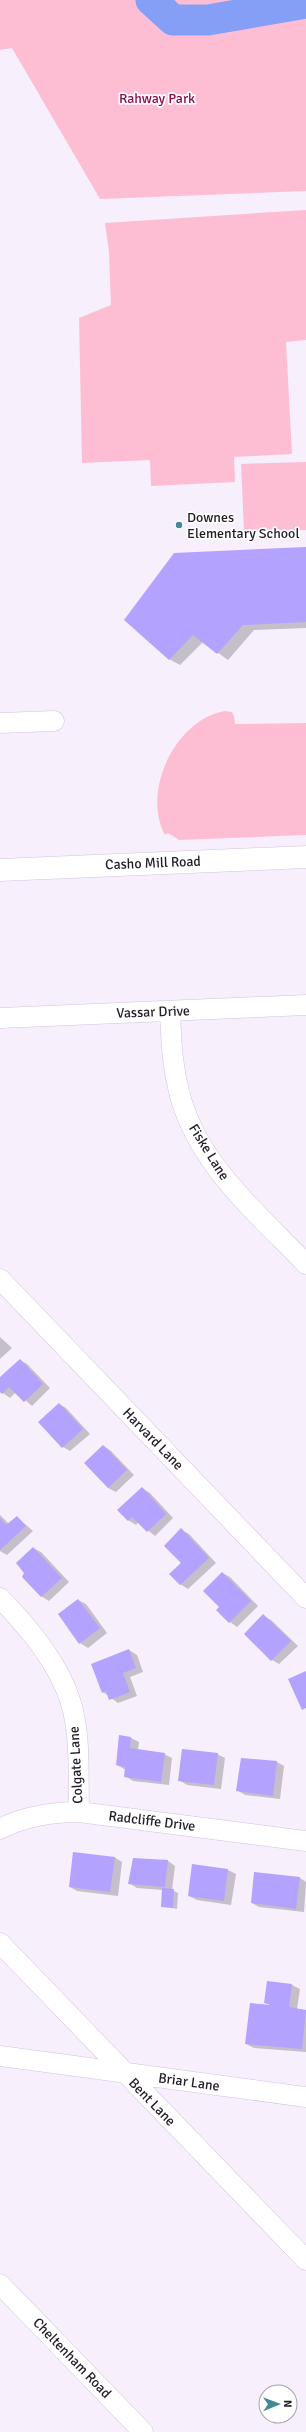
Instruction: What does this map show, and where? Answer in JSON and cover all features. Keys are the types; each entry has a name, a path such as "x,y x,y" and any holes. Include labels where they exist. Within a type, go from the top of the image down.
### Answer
{"street":[{"path":"0,723 54,721"},
{"name":"Casho Mill Road","path":"0,870 306,857"},
{"name":"Vassar Drive","path":"0,1018 306,1005"},
{"name":"Fiske Lane","path":"170,1011 173,1058 178,1088 195,1133 210,1158 228,1183 306,1264"},
{"name":"Harvard Lane","path":"0,1279 306,1598"},
{"name":"Colgate Lane","path":"0,1598 48,1654 71,1703 78,1750 79,1812"},
{"name":"Radcliffe Drive","path":"0,1829 32,1816 54,1812 79,1812 306,1841"},
{"name":"Bent Lane","path":"0,1943 123,2073 306,2260"},
{"name":"Briar Lane","path":"0,2056 306,2097"},
{"name":"Cheltenham Road","path":"0,2284 144,2432"}],"green space":[{"name":"Rahway Park","path":"0,0 306,0 306,191 100,199 12,48 0,50"},
{"path":"306,210 306,340 286,342 292,454 234,457 235,482 151,486 150,460 82,463 79,318 111,305 109,252 105,223"},
{"path":"306,462 306,530 244,532 241,464"},
{"path":"225,711 232,712 235,724 306,723 306,835 179,840 168,833 165,835 159,817 157,798 161,779 168,760 178,742 192,728 207,717"}],"building":[{"name":"Downes Elementary School","path":"306,547 306,622 243,625 217,654 193,635 169,660 124,620 174,553"},
{"path":"20,1359 43,1384 24,1402 9,1387 2,1394 0,1392 0,1377"},
{"path":"59,1403 83,1429 62,1448 38,1422"},
{"path":"103,1445 127,1470 108,1488 84,1463"},
{"path":"142,1487 166,1514 147,1532 132,1517 128,1521 117,1510"},
{"path":"17,1516 26,1526 0,1550 0,1518 6,1525"},
{"path":"181,1528 209,1558 180,1585 169,1574 181,1563 164,1546"},
{"path":"33,1547 62,1578 41,1597 22,1577 24,1573 16,1563"},
{"path":"222,1572 251,1601 229,1623 216,1610 219,1607 203,1591"},
{"path":"78,1599 100,1628 79,1644 58,1614"},
{"path":"263,1614 291,1641 271,1661 244,1634"},
{"path":"129,1649 136,1668 123,1673 130,1692 109,1700 106,1691 102,1693 91,1664"},
{"path":"306,1671 306,1708 302,1710 288,1679"},
{"path":"119,1735 131,1737 130,1748 165,1753 161,1782 124,1777 125,1767 116,1765"},
{"path":"182,1749 218,1753 214,1785 178,1781"},
{"path":"241,1758 277,1761 273,1796 236,1791"},
{"path":"73,1852 115,1857 110,1892 69,1887"},
{"path":"133,1858 168,1860 165,1887 128,1884"},
{"path":"192,1864 228,1869 224,1901 188,1896"},
{"path":"254,1872 300,1877 296,1909 251,1903"},
{"path":"162,1888 174,1889 173,1908 161,1907"},
{"path":"267,1981 292,1984 289,2007 306,2010 302,2049 245,2044 250,2003 271,2005 264,2003"}],"waterway":[{"path":"151,0 173,20 208,20 306,3"}],"place":[{"name":"Downes Elementary School","path":"179,525"}]}
